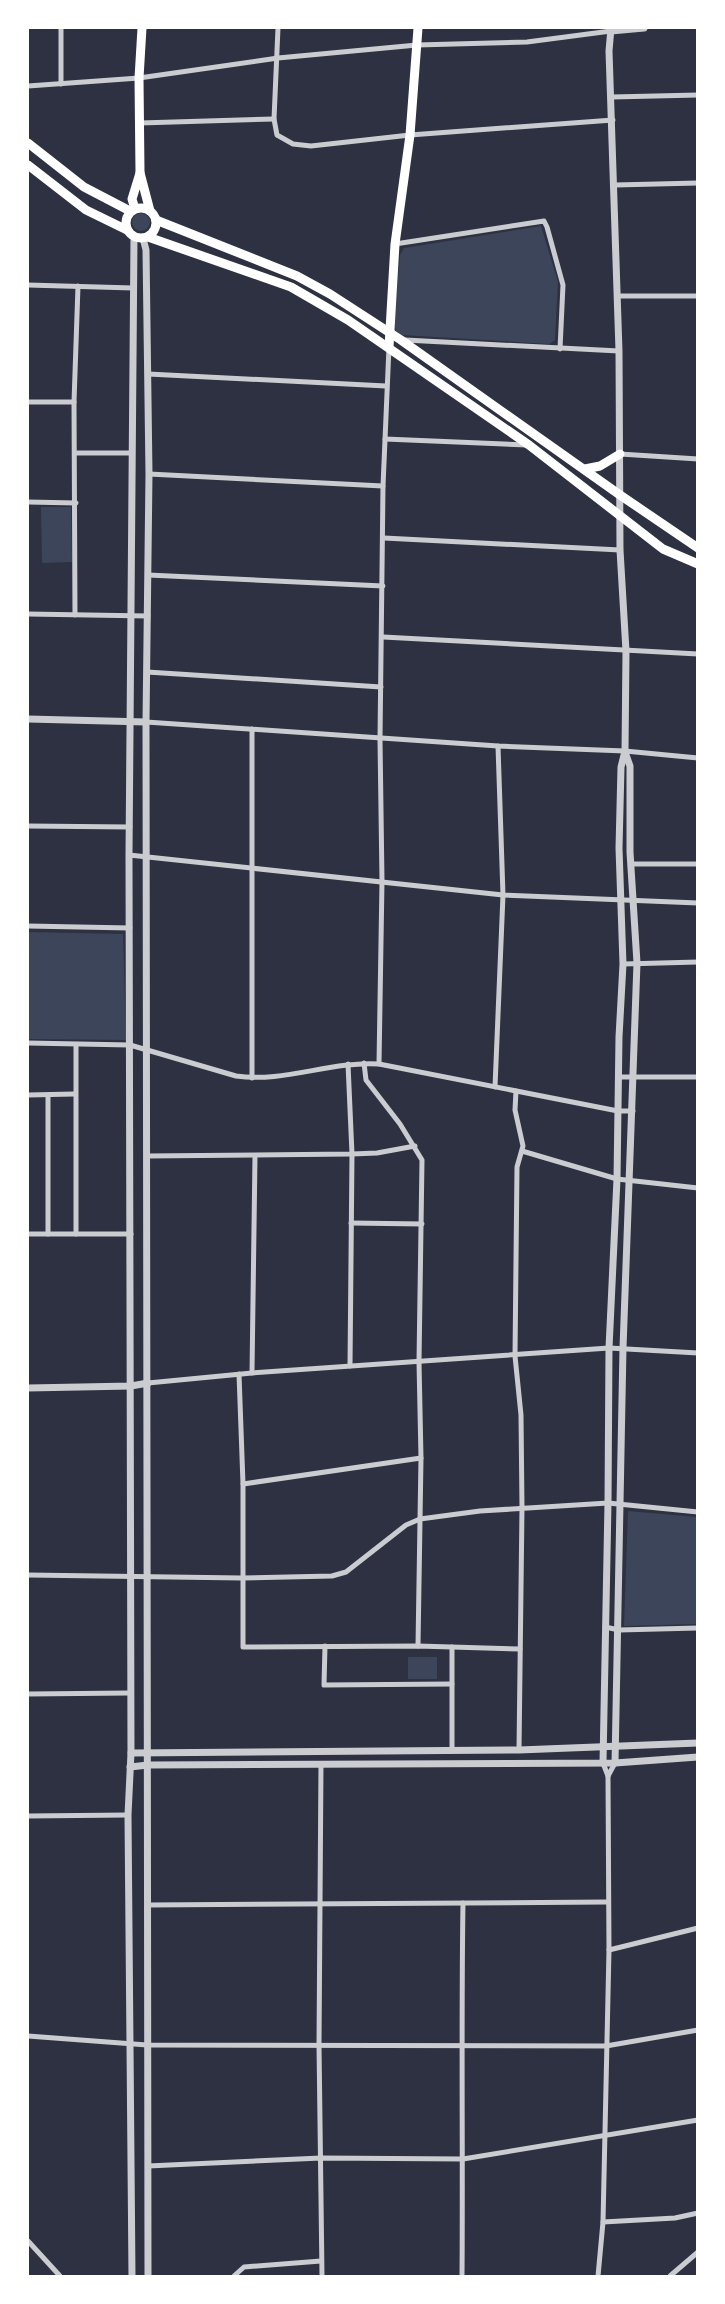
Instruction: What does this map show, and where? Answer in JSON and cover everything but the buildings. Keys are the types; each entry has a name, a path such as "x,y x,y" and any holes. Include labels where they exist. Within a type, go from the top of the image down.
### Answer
{"main road":[{"path":"138,236 155,230 156,220 150,210 140,173 139,78 142,28"},
{"path":"389,347 395,244 410,135 418,28"},
{"path":"28,143 84,187 133,210 146,208 150,210"},
{"path":"28,165 86,210 138,236 291,287 348,320 529,445 663,548 698,564"},
{"path":"28,172 38,173"},
{"path":"138,236 125,220 133,210 132,199 140,173"},
{"path":"156,220 298,276 330,294 401,340 698,548"},
{"path":"586,469 600,466 620,454"}],"street":[{"path":"61,84 62,28"},
{"path":"278,28 274,119 277,135 293,144 311,146 410,135 613,120"},
{"path":"28,86 139,78 278,58 417,45 527,42 611,29 644,28"},
{"path":"598,2276 603,2222 603,2137 608,1950 608,1776 603,1763 603,1748 609,1348 617,1178 623,964 619,848 620,767 625,751 626,651 619,516 619,351 611,29"},
{"path":"612,97 698,95"},
{"path":"140,123 274,119"},
{"path":"615,185 698,183"},
{"path":"395,244 544,221 563,285 560,349"},
{"path":"132,2276 128,1815 131,1753 129,1693 131,1234 129,855 132,721 133,288 138,236"},
{"path":"138,236 146,250 149,474 146,722 148,856 146,1048 148,2276"},
{"path":"28,284 133,288"},
{"path":"75,615 76,503 74,402 78,286"},
{"path":"618,296 698,296"},
{"path":"401,340 619,351"},
{"path":"379,1064 382,881 380,738 383,637 383,486 389,347"},
{"path":"148,374 386,386"},
{"path":"28,402 74,402"},
{"path":"385,439 529,445"},
{"path":"75,453 132,453"},
{"path":"620,454 698,459"},
{"path":"149,474 383,486"},
{"path":"28,502 76,503"},
{"path":"384,538 620,550"},
{"path":"148,575 383,586"},
{"path":"28,614 148,616"},
{"path":"383,637 698,654"},
{"path":"147,672 382,687"},
{"path":"28,719 132,721 498,746 625,751 698,758"},
{"path":"252,729 252,1078"},
{"path":"495,1086 503,895 498,746"},
{"path":"608,1776 615,1762 623,1348 637,963 631,864 630,766 625,751"},
{"path":"28,826 130,828"},
{"path":"129,855 503,895 622,902 698,904"},
{"path":"631,864 698,864"},
{"path":"28,926 130,928"},
{"path":"623,964 698,962"},
{"path":"28,1043 130,1045 146,1048 236,1076 252,1078 275,1077 348,1064 379,1064 618,1111 633,1111"},
{"path":"76,1044 74,1094 76,1234"},
{"path":"364,1063 365,1076 370,1086 415,1146 422,1160 418,1646"},
{"path":"348,1064 352,1154 350,1366"},
{"path":"619,1078 698,1077"},
{"path":"516,1090 515,1110 522,1135 522,1151 518,1167 515,1356 521,1414 522,1508 519,1750"},
{"path":"28,1095 74,1094"},
{"path":"48,1095 48,1234"},
{"path":"147,1156 352,1154 377,1153 415,1146"},
{"path":"522,1151 630,1181 698,1188"},
{"path":"252,1373 256,1156"},
{"path":"351,1223 422,1224"},
{"path":"28,1234 131,1234"},
{"path":"28,1388 131,1386 148,1382 239,1374 609,1348 698,1353"},
{"path":"239,1374 243,1484 243,1647 418,1646 520,1648"},
{"path":"243,1484 421,1458"},
{"path":"28,1575 242,1578 332,1576 346,1572 406,1525 420,1519 480,1511 608,1503 698,1512"},
{"path":"605,1627 619,1630 698,1628"},
{"path":"325,1646 323,1682 326,1686 452,1684"},
{"path":"452,1647 452,1750"},
{"path":"28,1694 129,1693"},
{"path":"131,1753 519,1750 615,1748 698,1743"},
{"path":"130,1767 148,1765 603,1763 698,1757"},
{"path":"321,1764 319,2045 322,2276"},
{"path":"28,1816 128,1815"},
{"path":"148,1905 608,1902"},
{"path":"462,2276 463,2159 460,2045 463,1903"},
{"path":"608,1950 698,1928"},
{"path":"28,2036 147,2045 606,2046 698,2030"},
{"path":"148,2166 321,2158 463,2159 698,2120"},
{"path":"603,2222 675,2218 698,2213"},
{"path":"28,2241 60,2276"},
{"path":"670,2276 698,2252"},
{"path":"234,2276 236,2272 244,2268 322,2261"}],"shaded area":[{"path":"137,213 145,213 150,218 148,229 137,231 132,226 132,218"},
{"path":"541,226 558,282 555,340 549,344 402,335 396,331 394,324 400,255 404,248"},
{"path":"41,507 71,507 72,562 42,563"},
{"path":"28,932 123,934 126,1040 28,1039"},
{"path":"628,1511 697,1517 697,1624 624,1626"},
{"path":"408,1657 437,1657 437,1679 408,1679"}]}
